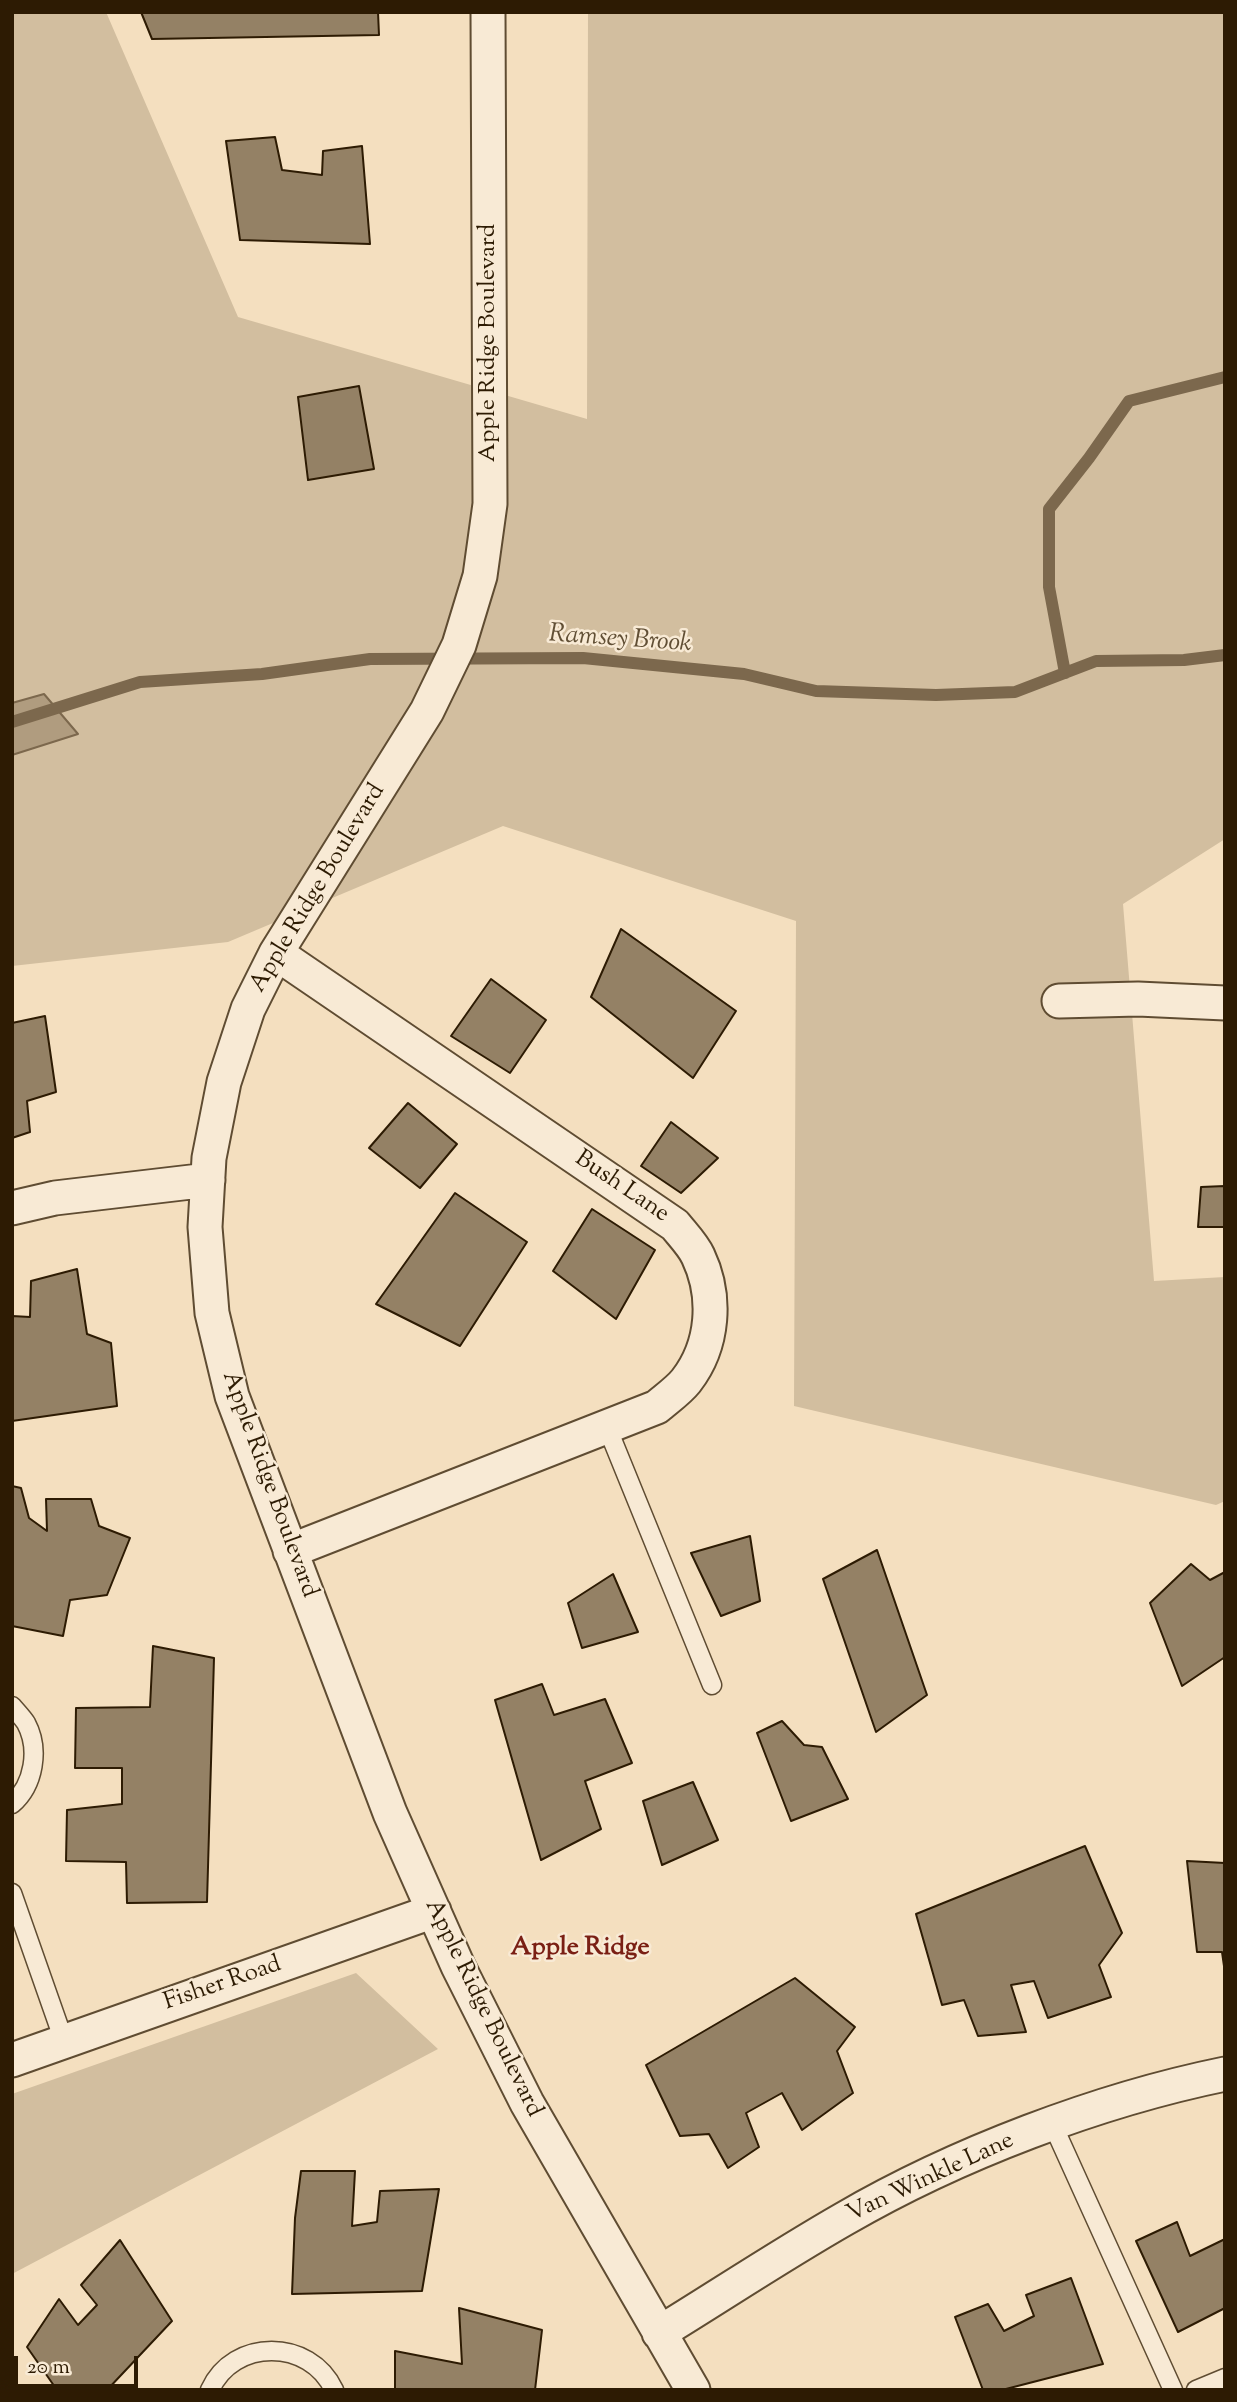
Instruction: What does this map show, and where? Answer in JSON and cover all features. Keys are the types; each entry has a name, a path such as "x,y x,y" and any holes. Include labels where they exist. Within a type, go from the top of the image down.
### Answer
{"street":[{"name":"Apple Ridge Boulevard","path":"488,12 490,504 480,576 459,645 426,711 276,953 248,1009 224,1083 209,1158 205,1227 212,1313 232,1396 290,1551 390,1813 458,1966 527,2103 692,2390"},
{"name":"Bush Lane","path":"276,953 675,1225 697,1254 709,1286 711,1319 704,1350 685,1382 657,1407 290,1551"},
{"path":"1059,1001 1138,999 1225,1003"},
{"path":"12,1208 55,1198 208,1180"},
{"name":"Fisher Road","path":"12,2060 434,1911"},
{"name":"Van Winkle Lane","path":"659,2333 845,2218 956,2162 1052,2123 1190,2081 1225,2074"}],"lane":[{"path":"607,1427 712,1685"},
{"path":"12,1706 26,1724 33,1742 33,1767 29,1782 12,1804"},
{"path":"12,1893 64,2041"},
{"path":"1052,2123 1172,2390"},
{"path":"211,2390 216,2376 236,2359 261,2350 289,2352 312,2364 334,2390"},
{"path":"1196,2390 1225,2378"}],"shaded area":[{"path":"12,12 106,12 238,317 587,419 588,12 1225,12 1225,839 1123,904 1154,1281 1225,1277 1225,1501 1216,1505 794,1406 796,921 503,826 228,942 12,966"},
{"path":"44,694 78,734 12,755 12,703"},
{"path":"356,1973 438,2049 12,2274 12,2094"}],"building":[{"path":"141,12 378,12 379,35 152,39"},
{"path":"275,137 282,170 322,175 323,151 362,146 370,244 240,240 226,141"},
{"path":"359,386 374,469 308,480 298,397"},
{"path":"621,929 736,1011 693,1078 591,997"},
{"path":"491,979 546,1020 510,1073 451,1036"},
{"path":"45,1016 56,1092 27,1101 30,1132 12,1138 12,1023"},
{"path":"408,1103 457,1144 420,1188 369,1148"},
{"path":"671,1122 718,1158 681,1193 641,1166"},
{"path":"1225,1186 1225,1227 1198,1227 1201,1187"},
{"path":"455,1193 527,1242 460,1346 376,1304"},
{"path":"592,1209 655,1250 616,1319 553,1271"},
{"path":"77,1269 87,1334 111,1343 117,1406 12,1421 12,1316 30,1317 31,1281"},
{"path":"12,1486 21,1488 29,1518 47,1531 46,1499 91,1499 99,1526 130,1538 107,1595 70,1600 63,1636 12,1626"},
{"path":"750,1536 760,1601 721,1616 691,1553"},
{"path":"877,1550 927,1695 876,1732 823,1579"},
{"path":"1191,1564 1210,1580 1225,1572 1225,1657 1182,1686 1150,1603"},
{"path":"613,1574 638,1632 582,1648 568,1603"},
{"path":"153,1646 214,1658 207,1902 127,1903 126,1862 66,1861 67,1810 122,1804 122,1768 75,1768 76,1708 150,1707"},
{"path":"542,1684 554,1715 605,1699 632,1763 585,1781 601,1829 541,1860 495,1700"},
{"path":"782,1721 804,1745 822,1747 848,1799 791,1821 757,1733"},
{"path":"693,1782 718,1840 662,1865 643,1801"},
{"path":"1085,1846 1122,1933 1099,1965 1111,1997 1048,2018 1034,1981 1011,1985 1026,2032 978,2036 964,2000 942,2005 916,1914"},
{"path":"1187,1861 1225,1863 1225,1973 1222,1952 1197,1952"},
{"path":"795,1978 855,2027 837,2051 853,2093 802,2130 782,2093 746,2113 759,2147 728,2168 709,2134 680,2136 646,2065"},
{"path":"301,2171 355,2171 352,2226 377,2222 380,2191 439,2189 422,2291 292,2294 295,2218"},
{"path":"1177,2222 1190,2256 1225,2239 1225,2308 1178,2332 1136,2241"},
{"path":"120,2240 172,2321 107,2390 57,2390 27,2347 59,2299 78,2325 97,2305 81,2285"},
{"path":"1071,2278 1103,2364 1002,2390 983,2390 955,2317 988,2304 1004,2331 1034,2316 1026,2295"},
{"path":"459,2308 542,2330 535,2390 395,2390 395,2351 462,2364"}],"waterway":[{"path":"1065,673 1049,587 1049,509 1129,401 1225,377"},
{"name":"Ramsey Brook","path":"12,722 140,682 262,674 370,659 583,658 744,674 816,691 936,695 1015,692 1096,661 1184,660 1225,655"}],"district":[{"name":"Apple Ridge","path":"580,1950"}]}
